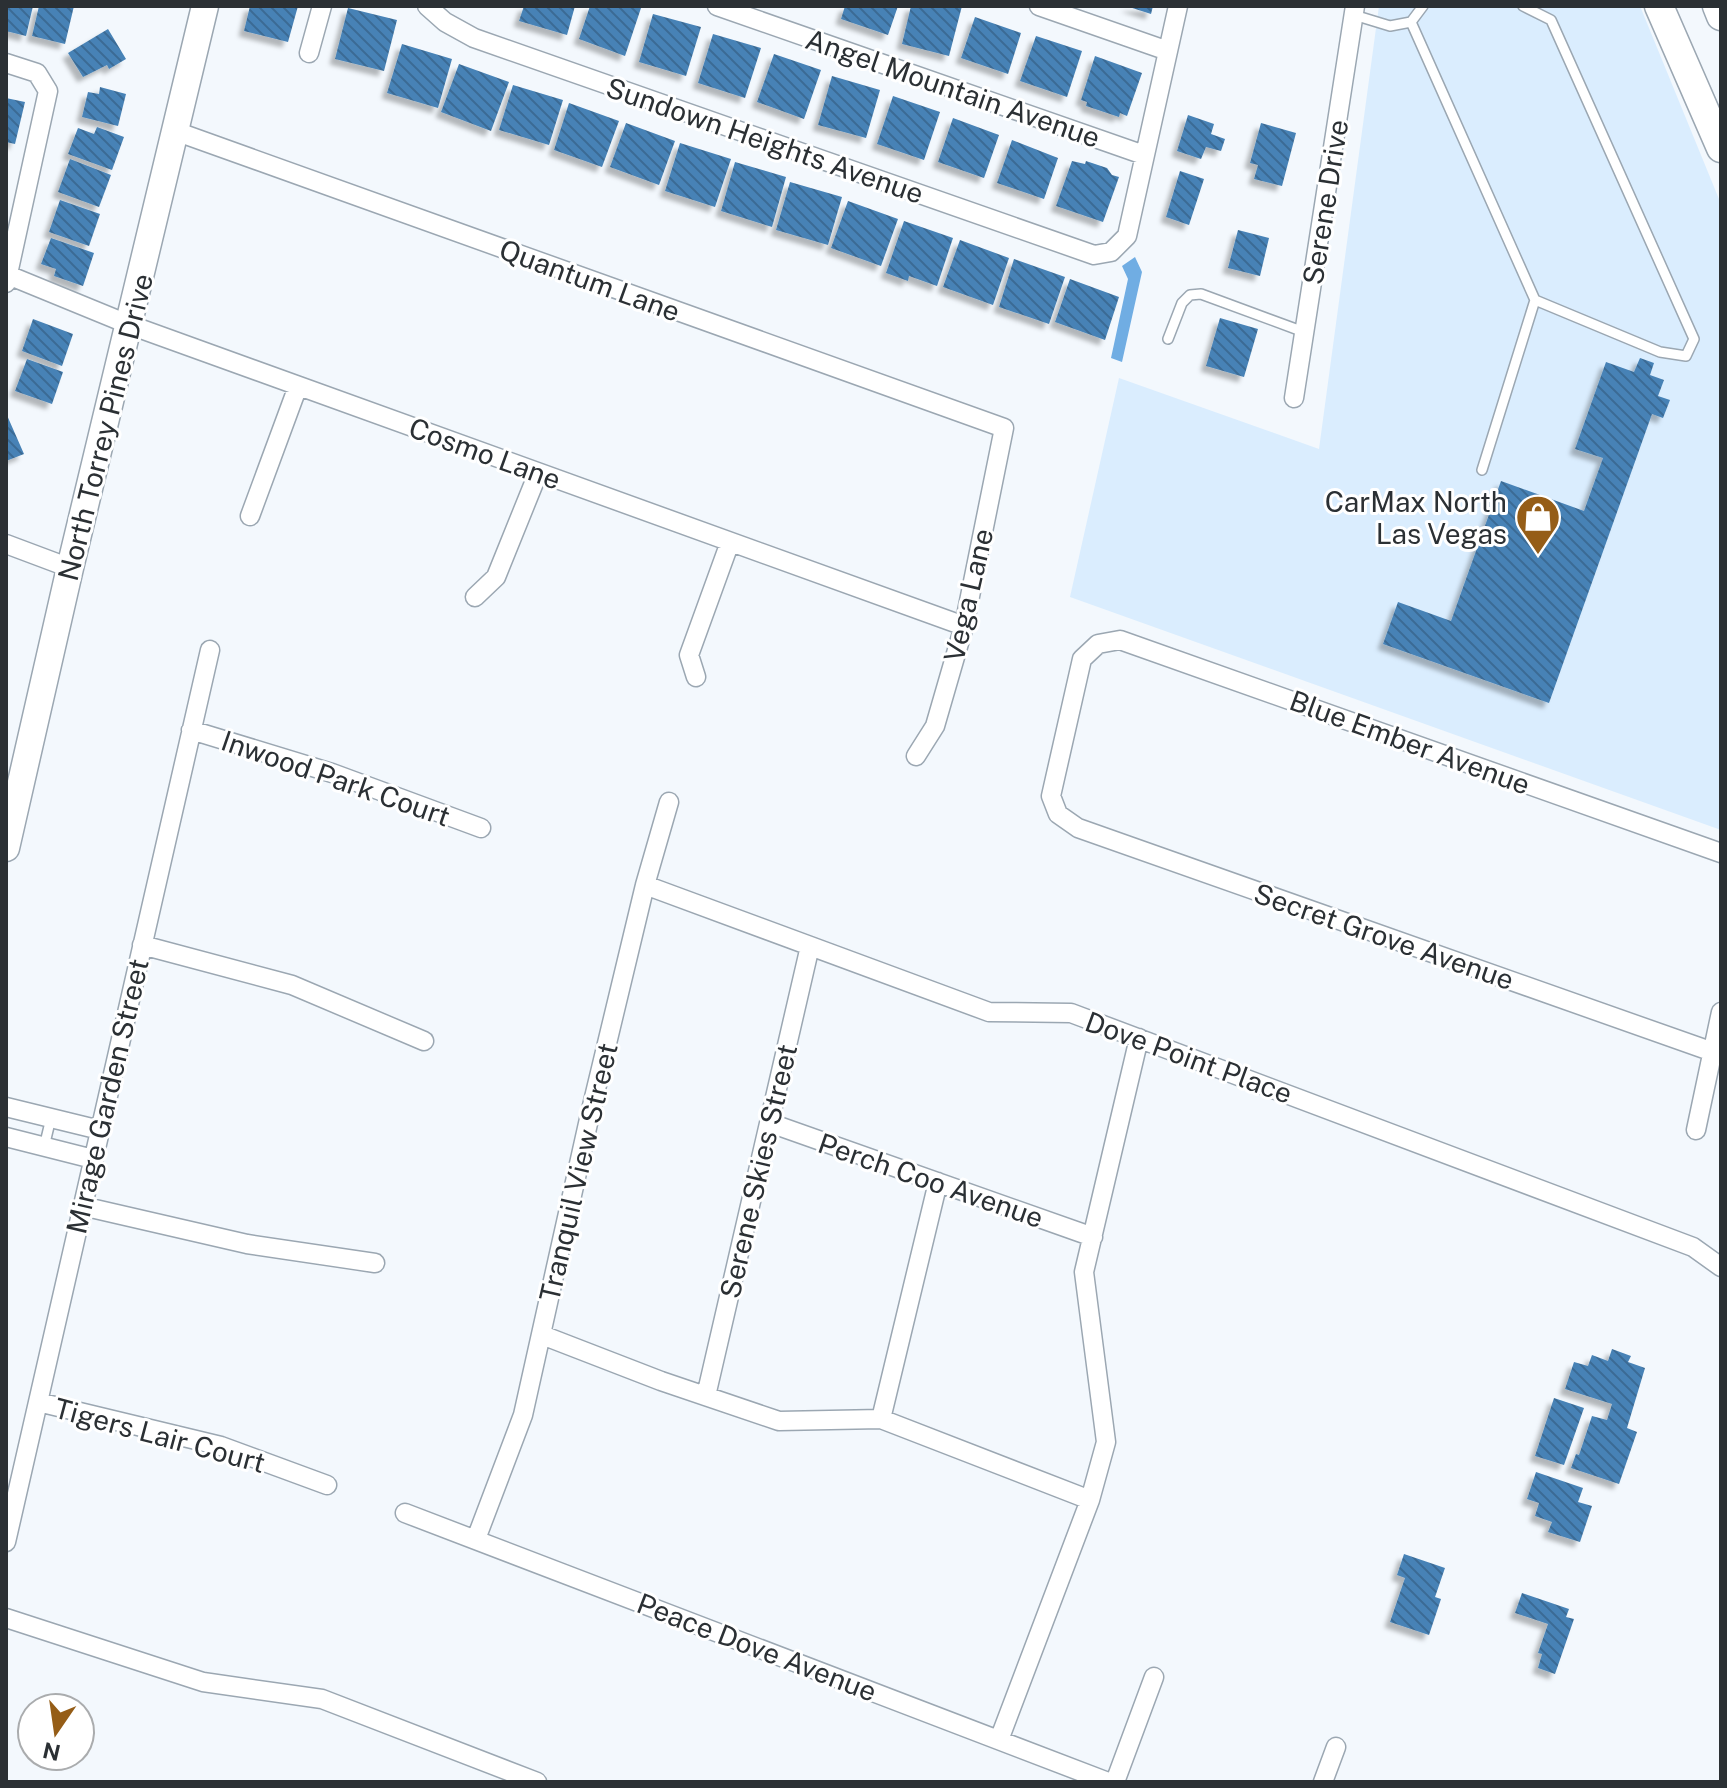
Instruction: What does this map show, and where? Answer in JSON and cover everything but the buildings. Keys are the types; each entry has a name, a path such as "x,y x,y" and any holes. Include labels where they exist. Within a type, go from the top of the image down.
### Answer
{"main road":[{"path":"1659,6 1721,148"}],"street":[{"name":"North Torrey Pines Drive","path":"6,848 205,6"},
{"path":"309,53 322,6"},
{"name":"Angel Mountain Avenue","path":"717,6 1144,155"},
{"path":"1039,6 1168,51"},
{"path":"1144,155 1178,6"},
{"name":"Sundown Heights Avenue","path":"431,7 458,31 483,41 1094,255 1111,252 1127,236 1144,155"},
{"name":"Serene Drive","path":"1294,398 1354,11"},
{"path":"6,63 37,73 48,91 7,279"},
{"name":"Quantum Lane","path":"175,131 1004,428"},
{"name":"Cosmo Lane","path":"7,279 964,626"},
{"path":"250,516 298,386"},
{"name":"Vega Lane","path":"916,756 935,726 964,626 1004,428"},
{"path":"475,597 496,577 538,473"},
{"path":"696,677 689,655 730,542"},
{"path":"6,544 70,568"},
{"name":"Blue Ember Avenue","path":"1058,814 1051,796 1078,670 1082,659 1098,644 1120,640 1721,853"},
{"name":"Mirage Garden Street","path":"6,1542 210,650"},
{"name":"Inwood Park Court","path":"191,730 332,773 481,828"},
{"name":"Tranquil View Street","path":"476,1539 523,1415 591,1110 645,885 669,802"},
{"name":"Secret Grove Avenue","path":"1058,814 1078,828 1713,1052"},
{"name":"Dove Point Place","path":"645,885 989,1012 1071,1013 1693,1247 1721,1267"},
{"path":"142,945 292,985 424,1041"},
{"name":"Serene Skies Street","path":"706,1396 810,946"},
{"path":"1696,1130 1721,1012"},
{"path":"999,1740 1090,1500 1106,1442 1084,1272 1139,1038"},
{"path":"6,1107 100,1130"},
{"name":"Perch Coo Avenue","path":"770,1123 1093,1237"},
{"path":"6,1137 93,1159"},
{"path":"881,1419 938,1182"},
{"path":"82,1206 247,1244 375,1263"},
{"path":"542,1335 779,1421 881,1419 1090,1500"},
{"name":"Tigers Lair Court","path":"38,1402 221,1446 327,1485"},
{"name":"Peace Dove Avenue","path":"405,1513 1108,1782"},
{"path":"6,1618 203,1682 322,1699 537,1782"},
{"path":"1115,1782 1154,1677"},
{"path":"1323,1782 1336,1747"}],"lane":[{"path":"1354,11 1390,26 1411,22 1423,6"},
{"path":"1523,6 1551,20 1694,339 1686,356 1660,352 1535,300"},
{"path":"1411,22 1535,300 1482,470"},
{"path":"1168,339 1182,303 1190,295 1201,294 1304,332"},
{"path":"44,1147 51,1118"}],"shaded area":[{"path":"1379,6 1640,6 1721,204 1721,830 1070,597 1119,378 1319,449"}],"water":[{"path":"1135,257 1142,272 1122,362 1111,358 1128,279 1122,266"}],"place":[{"name":"CarMax North Las Vegas","path":"1538,556"}]}
